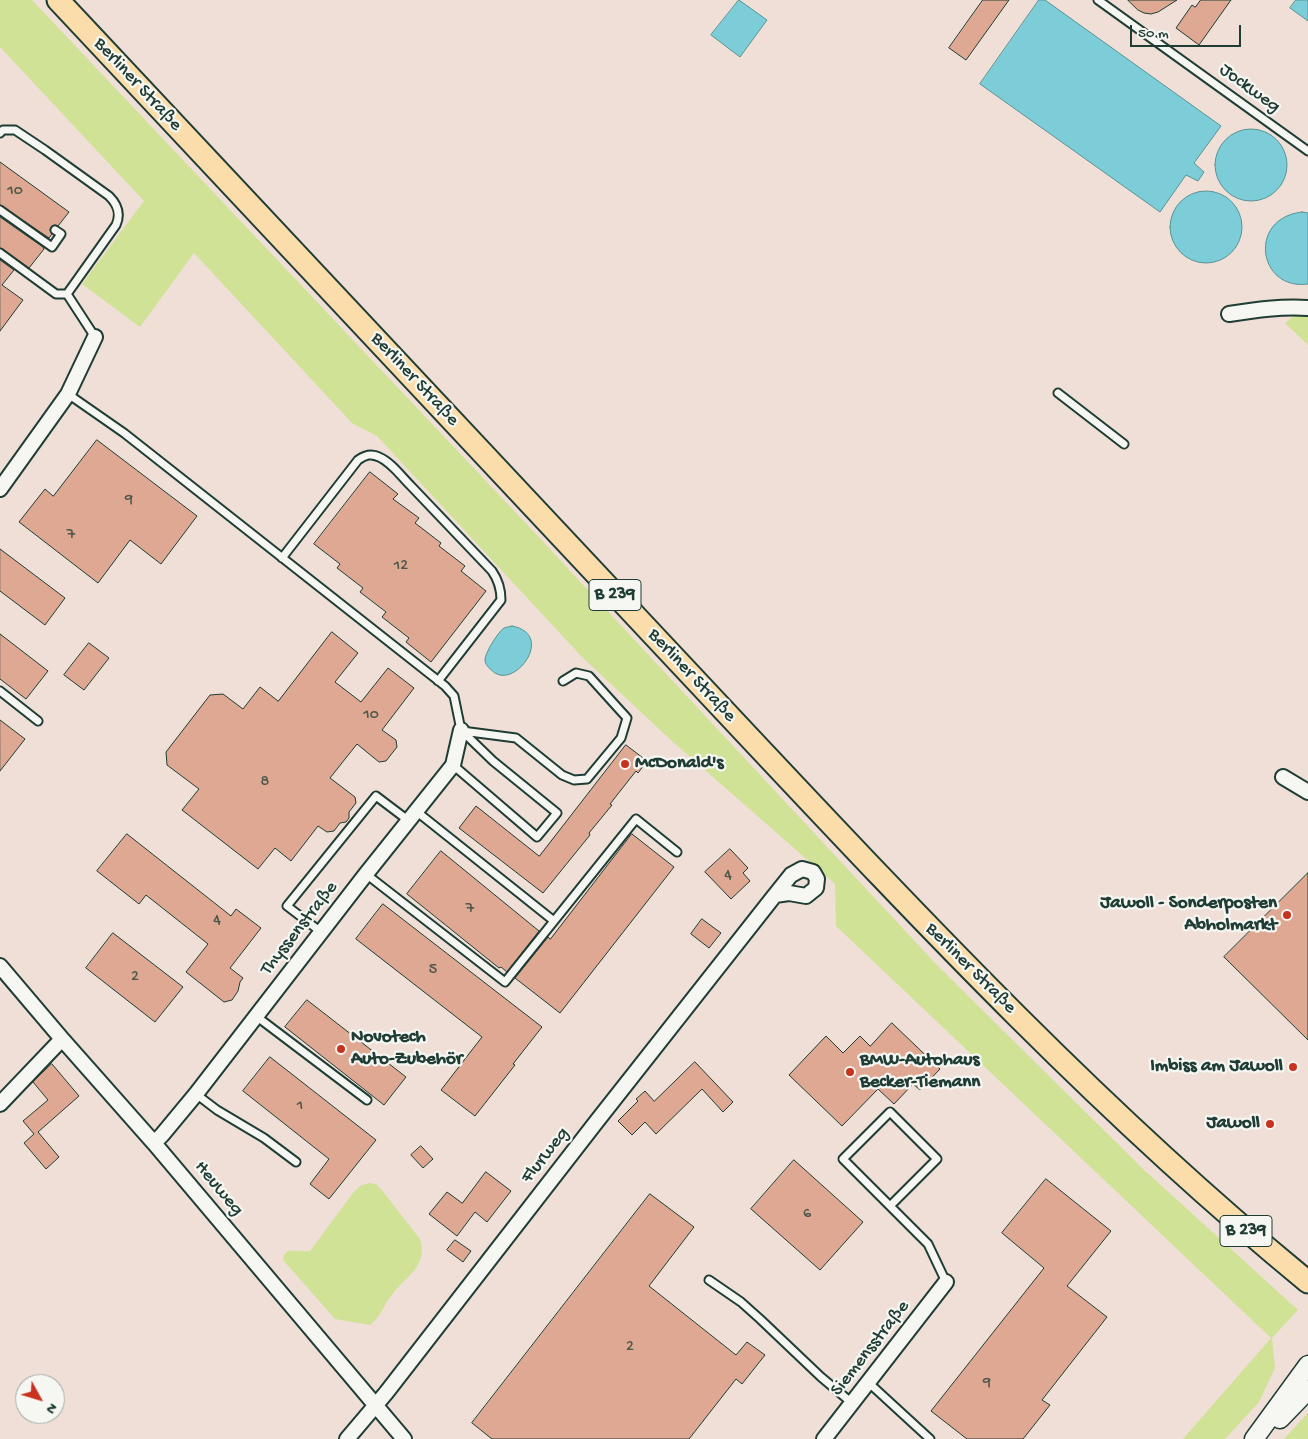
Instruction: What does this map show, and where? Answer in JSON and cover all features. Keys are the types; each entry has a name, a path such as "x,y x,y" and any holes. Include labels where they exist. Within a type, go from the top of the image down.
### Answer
{"main road":[{"name":"Berliner Straße","path":"58,0 931,930 1106,1104 1240,1226 1308,1282"}],"street":[{"path":"1229,314 1298,307 1308,308"},
{"path":"0,489 68,394 95,337"},
{"name":"Thyssenstraße","path":"154,1143 196,1094 453,765 461,730"},
{"path":"1282,777 1308,792"},
{"name":"Flurweg","path":"347,1439 392,1386 597,1121 775,896"},
{"name":"Heuweg","path":"0,966 154,1143 404,1439"},
{"path":"0,1104 62,1039"},
{"name":"Siemensstraße","path":"824,1439 946,1282"},
{"path":"1254,1439 1308,1364"},
{"path":"1260,1439 1308,1390"}],"lane":[{"name":"Jockweg","path":"1098,0 1308,151"},
{"path":"0,133 3,130 15,130 115,202 118,210 116,226 67,294"},
{"path":"0,210 52,247 61,234 55,230"},
{"path":"0,253 56,294 67,294"},
{"path":"67,294 95,337"},
{"path":"1058,393 1124,444"},
{"path":"68,394 124,433 438,681 454,696 461,730 494,761 557,814 538,837 453,765"},
{"path":"282,558 358,460 365,455 372,454 380,457 417,492 492,571 500,588 501,600 438,681"},
{"path":"461,730 516,738 562,775 574,780 587,778 621,738 628,718 589,676 576,673 563,681"},
{"path":"0,691 38,721"},
{"path":"321,932 286,906 376,796 412,816 554,921"},
{"path":"366,874 505,982 636,819 677,852"},
{"path":"256,1016 367,1100"},
{"path":"196,1094 216,1110 264,1138 296,1162"},
{"path":"890,1206 937,1159 890,1112 843,1159 890,1206 928,1244 946,1282"},
{"path":"709,1280 741,1302 852,1404"},
{"path":"868,1383 930,1439"}],"green space":[{"path":"0,0 32,0 535,533 936,964 1142,1168 1298,1310 1272,1338 1275,1368 1259,1402 1225,1439 1183,1439 1271,1338 836,926 835,884 673,742 582,657 377,436 352,423 194,253 140,327 82,284 144,201 0,47"},
{"path":"1298,312 1308,316 1308,345 1285,323"},
{"path":"369,1183 376,1184 381,1189 420,1239 422,1249 421,1257 414,1271 396,1289 378,1318 370,1325 335,1319 283,1260 284,1255 288,1251 310,1251 353,1193 360,1186"},
{"path":"1308,1413 1308,1439 1284,1439"}],"water":[{"path":"739,0 767,20 740,57 711,35"},
{"path":"1039,0 1045,0 1221,126 1194,163 1204,172 1198,181 1186,175 1160,212 980,84"},
{"path":"1296,0 1308,0 1308,21 1290,8"},
{"path":"1251,129 1271,135 1281,145 1287,165 1281,185 1271,195 1251,201 1231,195 1221,185 1215,165 1221,145 1231,135"},
{"path":"1206,191 1220,194 1232,201 1239,213 1242,227 1239,241 1232,253 1220,260 1206,263 1192,260 1180,253 1173,241 1170,227 1173,213 1180,201 1192,194"},
{"path":"1302,212 1308,213 1308,284 1291,283 1278,277 1270,266 1266,253 1267,239 1273,227 1284,217"},
{"path":"512,626 525,631 531,639 528,658 513,673 504,675 495,673 486,663 485,658 498,634 504,628"}],"building":[{"path":"983,0 1009,0 966,60 949,48"},
{"path":"1128,0 1177,0 1158,12 1151,14 1138,10"},
{"path":"1201,0 1231,0 1199,45 1176,28 1192,5 1195,7"},
{"path":"0,162 69,212 58,226 51,227 52,234 49,238 0,205"},
{"path":"0,217 43,247 44,249 29,268 0,248"},
{"path":"0,260 14,270 2,285 23,300 0,331"},
{"path":"97,440 197,516 161,564 130,540 98,583 19,522 45,489 53,496"},
{"path":"370,472 398,494 393,499 419,518 415,523 441,543 439,546 465,566 461,571 486,591 431,662 406,642 409,638 382,617 386,612 360,592 363,588 337,568 340,564 314,544"},
{"path":"0,549 65,598 45,625 0,591"},
{"path":"332,632 358,653 335,682 361,702 388,668 414,688 382,730 396,740 397,747 386,761 379,762 357,744 330,778 355,797 356,803 349,812 349,818 346,822 340,823 334,831 327,832 318,826 291,861 275,848 258,869 182,810 199,789 167,765 166,752 210,695 223,694 243,709 260,687 278,701"},
{"path":"0,634 48,671 26,699 0,679"},
{"path":"89,643 109,658 84,690 64,675"},
{"path":"0,720 25,739 0,771"},
{"path":"626,745 647,761 638,773 636,771 610,804 612,805 589,833 590,835 543,893 459,828 476,806 539,856"},
{"path":"127,834 231,916 236,909 261,928 230,968 243,978 232,1000 224,1002 186,972 208,944 146,895 139,904 97,871"},
{"path":"632,834 674,867 560,1013 515,978 548,937 550,939"},
{"path":"730,849 748,868 743,873 750,881 731,899 705,872"},
{"path":"441,851 539,931 507,972 501,967 499,968 407,894"},
{"name":"Jawoll - Sonderposten Abholmarkt","path":"1308,873 1308,1040 1224,957"},
{"path":"383,904 542,1027 475,1116 441,1090 482,1037 356,939"},
{"path":"702,919 721,933 709,948 691,934"},
{"path":"113,933 183,987 155,1022 86,968"},
{"path":"307,1000 406,1077 384,1105 285,1027"},
{"path":"892,1023 940,1069 920,1090 913,1084 894,1104 878,1089 842,1126 789,1075 826,1036 843,1053 860,1036 870,1046"},
{"path":"270,1057 376,1140 329,1199 310,1184 329,1159 243,1091"},
{"path":"695,1062 733,1102 723,1112 702,1089 656,1134 645,1122 632,1135 618,1121 645,1091 654,1101"},
{"path":"52,1064 79,1096 38,1132 59,1157 46,1169 24,1143 34,1134 23,1121 48,1100 33,1082"},
{"path":"421,1146 433,1159 423,1168 411,1155"},
{"path":"794,1160 863,1222 820,1270 751,1209"},
{"path":"486,1172 511,1191 487,1222 475,1212 457,1236 429,1214 447,1192 462,1203"},
{"path":"1046,1179 1111,1231 1067,1286 1107,1317 1042,1400 1050,1405 1023,1439 967,1439 931,1411 1044,1268 1002,1233"},
{"path":"650,1194 694,1227 649,1286 736,1355 747,1342 765,1355 742,1384 736,1379 689,1439 492,1439 472,1423"},
{"path":"455,1240 471,1251 463,1262 447,1250"}],"place":[{"name":"McDonald's","path":"625,764"},
{"name":"Jawoll - Sonderposten Abholmarkt","path":"1287,915"},
{"name":"Novotech Auto-Zubehör","path":"341,1049"},
{"name":"Imbiss am Jawoll","path":"1293,1067"},
{"name":"BMW-Autohaus Becker-Tiemann","path":"850,1072"},
{"name":"Jawoll","path":"1270,1124"}]}
